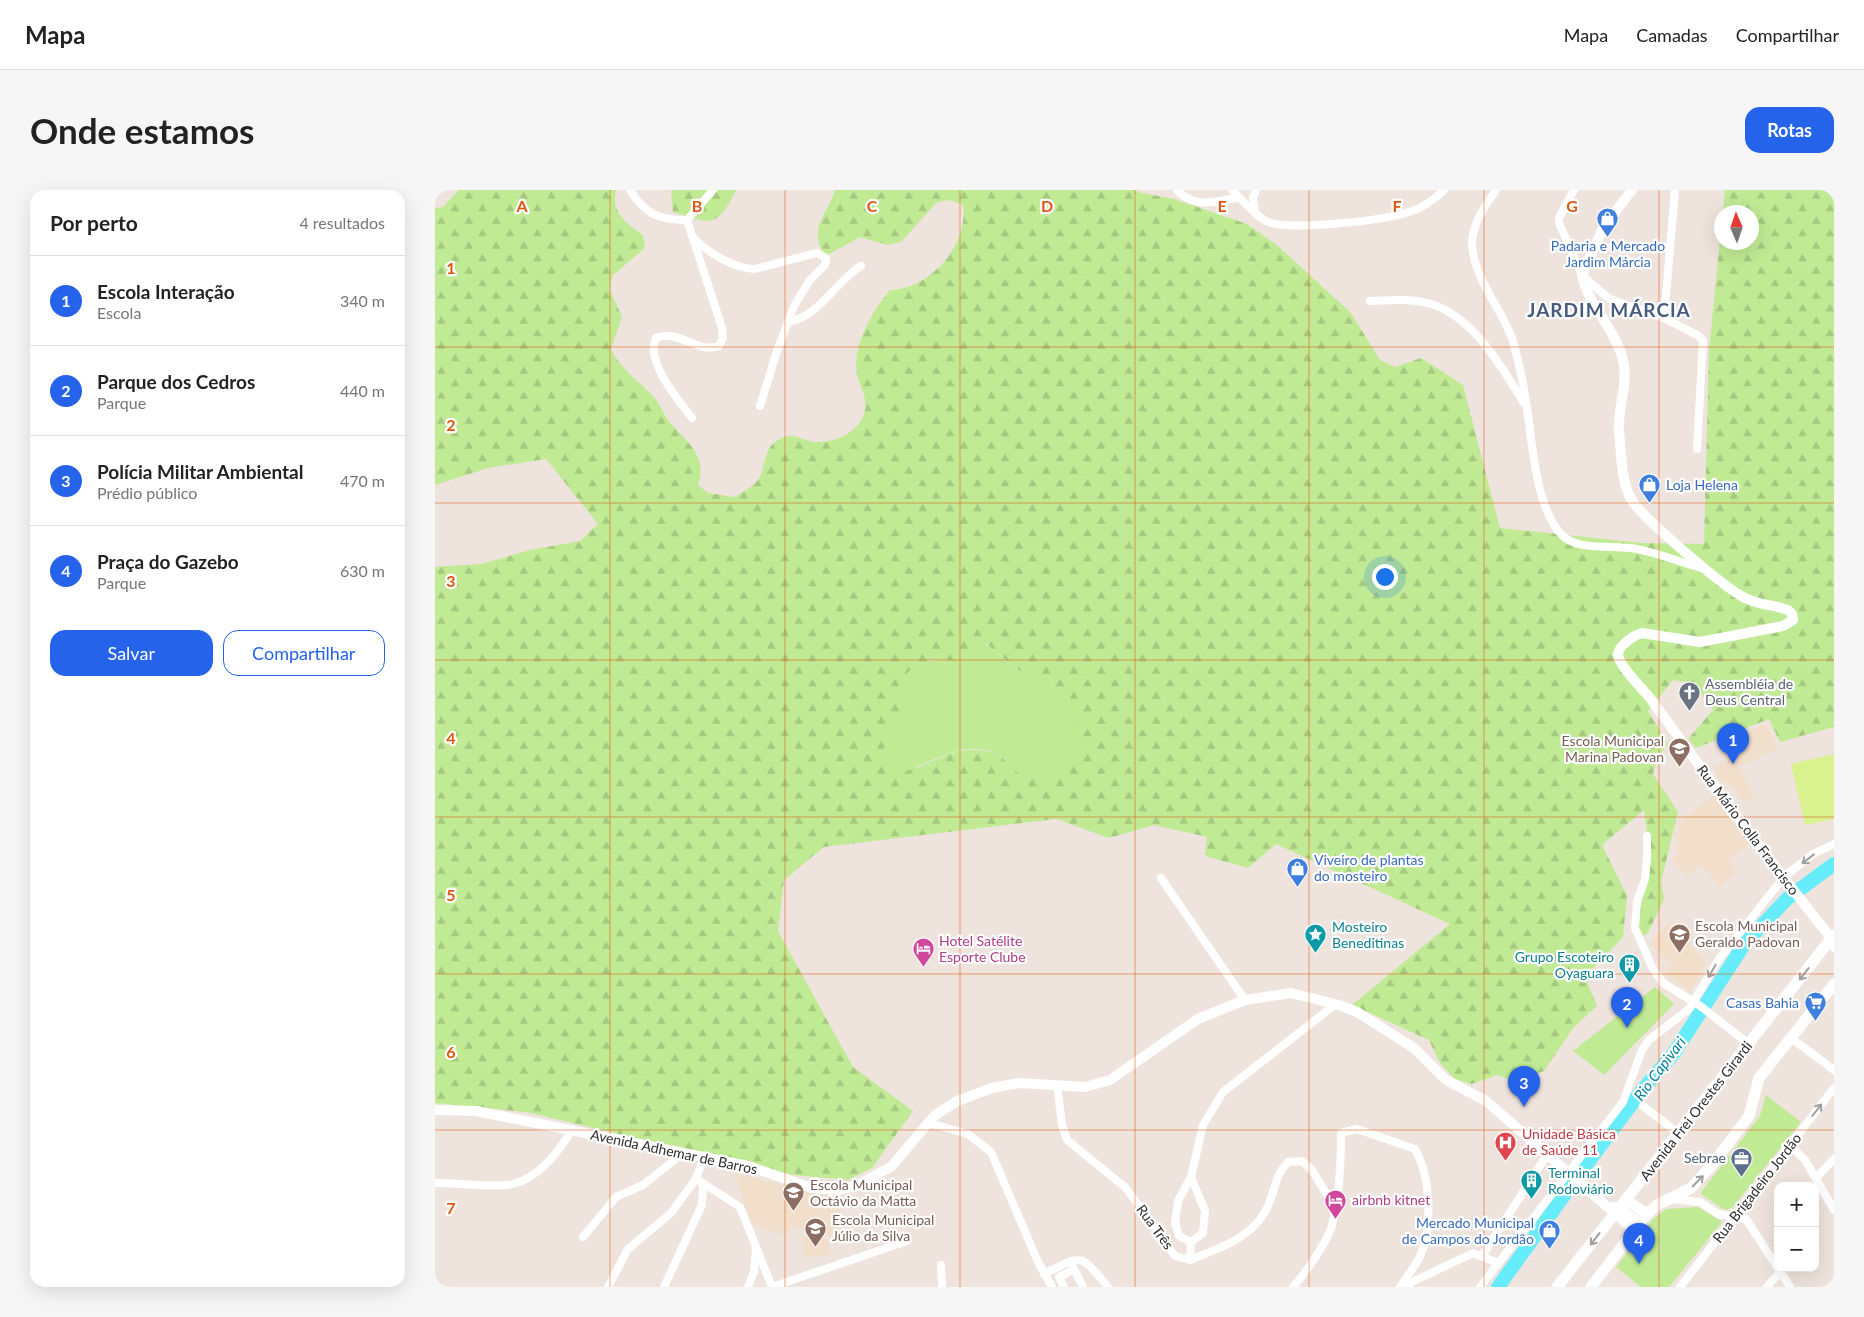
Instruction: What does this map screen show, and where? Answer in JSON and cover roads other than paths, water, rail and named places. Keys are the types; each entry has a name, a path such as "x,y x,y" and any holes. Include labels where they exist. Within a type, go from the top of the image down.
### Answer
{"main road":[{"name":"Avenida Frei Orestes Girardi","path":"1557,1287 1617,1207 1679,1134 1833,940"},
{"path":"1591,1287 1640,1222 1668,1199 1691,1188 1715,1161 1749,1116 1759,1078 1834,984"},
{"path":"1617,1207 1640,1222"}],"street":[{"path":"630,190 639,205 651,215 687,220"},
{"path":"687,220 713,190"},
{"path":"1177,190 1185,197 1204,204 1239,197"},
{"path":"1232,190 1265,221 1289,226 1370,219 1406,213 1432,202 1445,190"},
{"path":"1255,211 1253,198 1256,190"},
{"path":"1496,190 1477,219 1472,244 1475,264 1513,341 1527,407 1535,471 1547,508 1559,533 1579,544 1649,552 1704,568"},
{"path":"1574,190 1559,218 1559,223 1582,275 1585,288 1612,332 1623,361 1625,377 1619,425 1624,476 1631,499 1636,506 1704,568"},
{"path":"1582,275 1604,226 1632,190"},
{"path":"1664,318 1675,190"},
{"path":"687,220 722,328 723,338 719,346 711,348 697,347 671,335 662,335 656,338 653,345 659,369 671,390 692,418"},
{"path":"691,235 697,242 727,261 744,269 755,269 817,253 825,256 825,265 805,288 794,306 759,406"},
{"path":"790,321 801,318 833,293 843,278 861,266"},
{"path":"1582,275 1610,299 1664,318 1697,334 1703,340 1697,449"},
{"path":"1370,301 1417,301 1445,309 1460,319 1491,354 1527,407"},
{"name":"Rua Mário Colla Francisco","path":"1704,568 1744,598 1789,610 1793,620 1783,626 1699,642 1641,633 1636,634 1619,649 1618,655 1622,664 1649,697 1686,749 1833,940"},
{"path":"1647,836 1645,879 1637,902 1635,928 1652,967 1663,983 1696,1003 1749,1044"},
{"path":"1480,1287 1623,1102 1642,1050 1649,1040 1696,1003 1719,959 1784,878 1813,854 1834,844"},
{"path":"1161,878 1245,1000"},
{"name":"Avenida Adhemar de Barros","path":"435,1110 477,1111 748,1166 812,1188 836,1190 856,1186 892,1166 934,1116 957,1101 992,1088 1019,1083 1085,1087 1110,1080 1198,1019 1245,1000 1291,993 1336,1004 1379,1024 1414,1048 1446,1080 1486,1101 1581,1184 1640,1222"},
{"path":"1191,1242 1179,1236 1175,1223 1178,1201 1191,1177 1203,1125 1223,1092 1336,1004"},
{"path":"1791,1038 1834,1070"},
{"name":"Rua Três","path":"1057,1085 1062,1125 1067,1140 1126,1188 1175,1256 1190,1260"},
{"name":"Rua Brigadeiro Jordão","path":"1680,1287 1834,1088"},
{"path":"1643,1106 1679,1134"},
{"path":"929,1123 968,1134 991,1152 1052,1287"},
{"path":"1293,1287 1303,1275 1332,1227 1341,1171 1341,1133 1357,1129 1415,1149 1427,1184 1427,1235 1420,1255 1400,1287"},
{"path":"435,1183 511,1185 527,1179 558,1152 572,1130"},
{"path":"1790,1145 1805,1160 1834,1210"},
{"path":"583,1237 615,1197 643,1185 683,1153"},
{"path":"1481,1256 1547,1155"},
{"path":"608,1287 628,1249 671,1213 696,1179 704,1157"},
{"path":"1816,1178 1834,1159"},
{"path":"1191,1177 1205,1211 1203,1232 1191,1242 1190,1260 1248,1233 1266,1210 1279,1171 1288,1162 1302,1161 1312,1170 1335,1208"},
{"path":"696,1179 740,1207 772,1287 907,1241"},
{"path":"664,1287 703,1205 703,1183"},
{"path":"1668,1199 1699,1202 1718,1214 1745,1219 1751,1224 1774,1262"},
{"path":"748,1287 754,1272 756,1246"},
{"path":"1408,1287 1410,1283 1473,1252 1498,1263"},
{"path":"1045,1274 1069,1261 1079,1259 1085,1261 1108,1287"},
{"path":"1069,1261 1083,1287"},
{"path":"941,1265 942,1287"},
{"path":"1064,1287 1059,1277 1073,1270"},
{"path":"1767,1287 1780,1272 1790,1287"}],"waterway":[{"name":"Rio Capivari","path":"1498,1287 1639,1094 1674,1053 1745,943 1788,898 1834,864"}],"place":[{"name":"Padaria e Mercado Jardim Márcia","path":"1608,237"},
{"name":"Loja Helena","path":"1650,504"},
{"name":"Assembléia de Deus Central","path":"1689,711"},
{"name":"Escola Interação","path":"1733,764"},
{"name":"Escola Municipal Marina Padovan","path":"1680,768"},
{"name":"Viveiro de plantas do mosteiro","path":"1298,887"},
{"name":"Escola Municipal Geraldo Padovan","path":"1679,953"},
{"name":"Mosteiro Beneditinas","path":"1316,954"},
{"name":"Hotel Satélite Esporte Clube","path":"923,968"},
{"name":"Grupo Escoteiro Oyaguara","path":"1630,984"},
{"name":"Casas Bahia","path":"1815,1022"},
{"name":"Parque dos Cedros","path":"1627,1028"},
{"name":"Polícia Militar Ambiental","path":"1524,1107"},
{"name":"Unidade Básica de Saúde 11","path":"1506,1161"},
{"name":"Sebrae","path":"1742,1177"},
{"name":"Terminal Rodoviário","path":"1532,1200"},
{"name":"Escola Municipal Octávio da Matta","path":"794,1212"},
{"name":"airbnb kitnet","path":"1336,1219"},
{"name":"Escola Municipal Júlio da Silva","path":"816,1247"},
{"name":"Mercado Municipal de Campos do Jordão","path":"1550,1250"},
{"name":"Praça do Gazebo","path":"1639,1264"}],"district":[{"name":"JARDIM MÁRCIA","path":"1609,310"}]}
